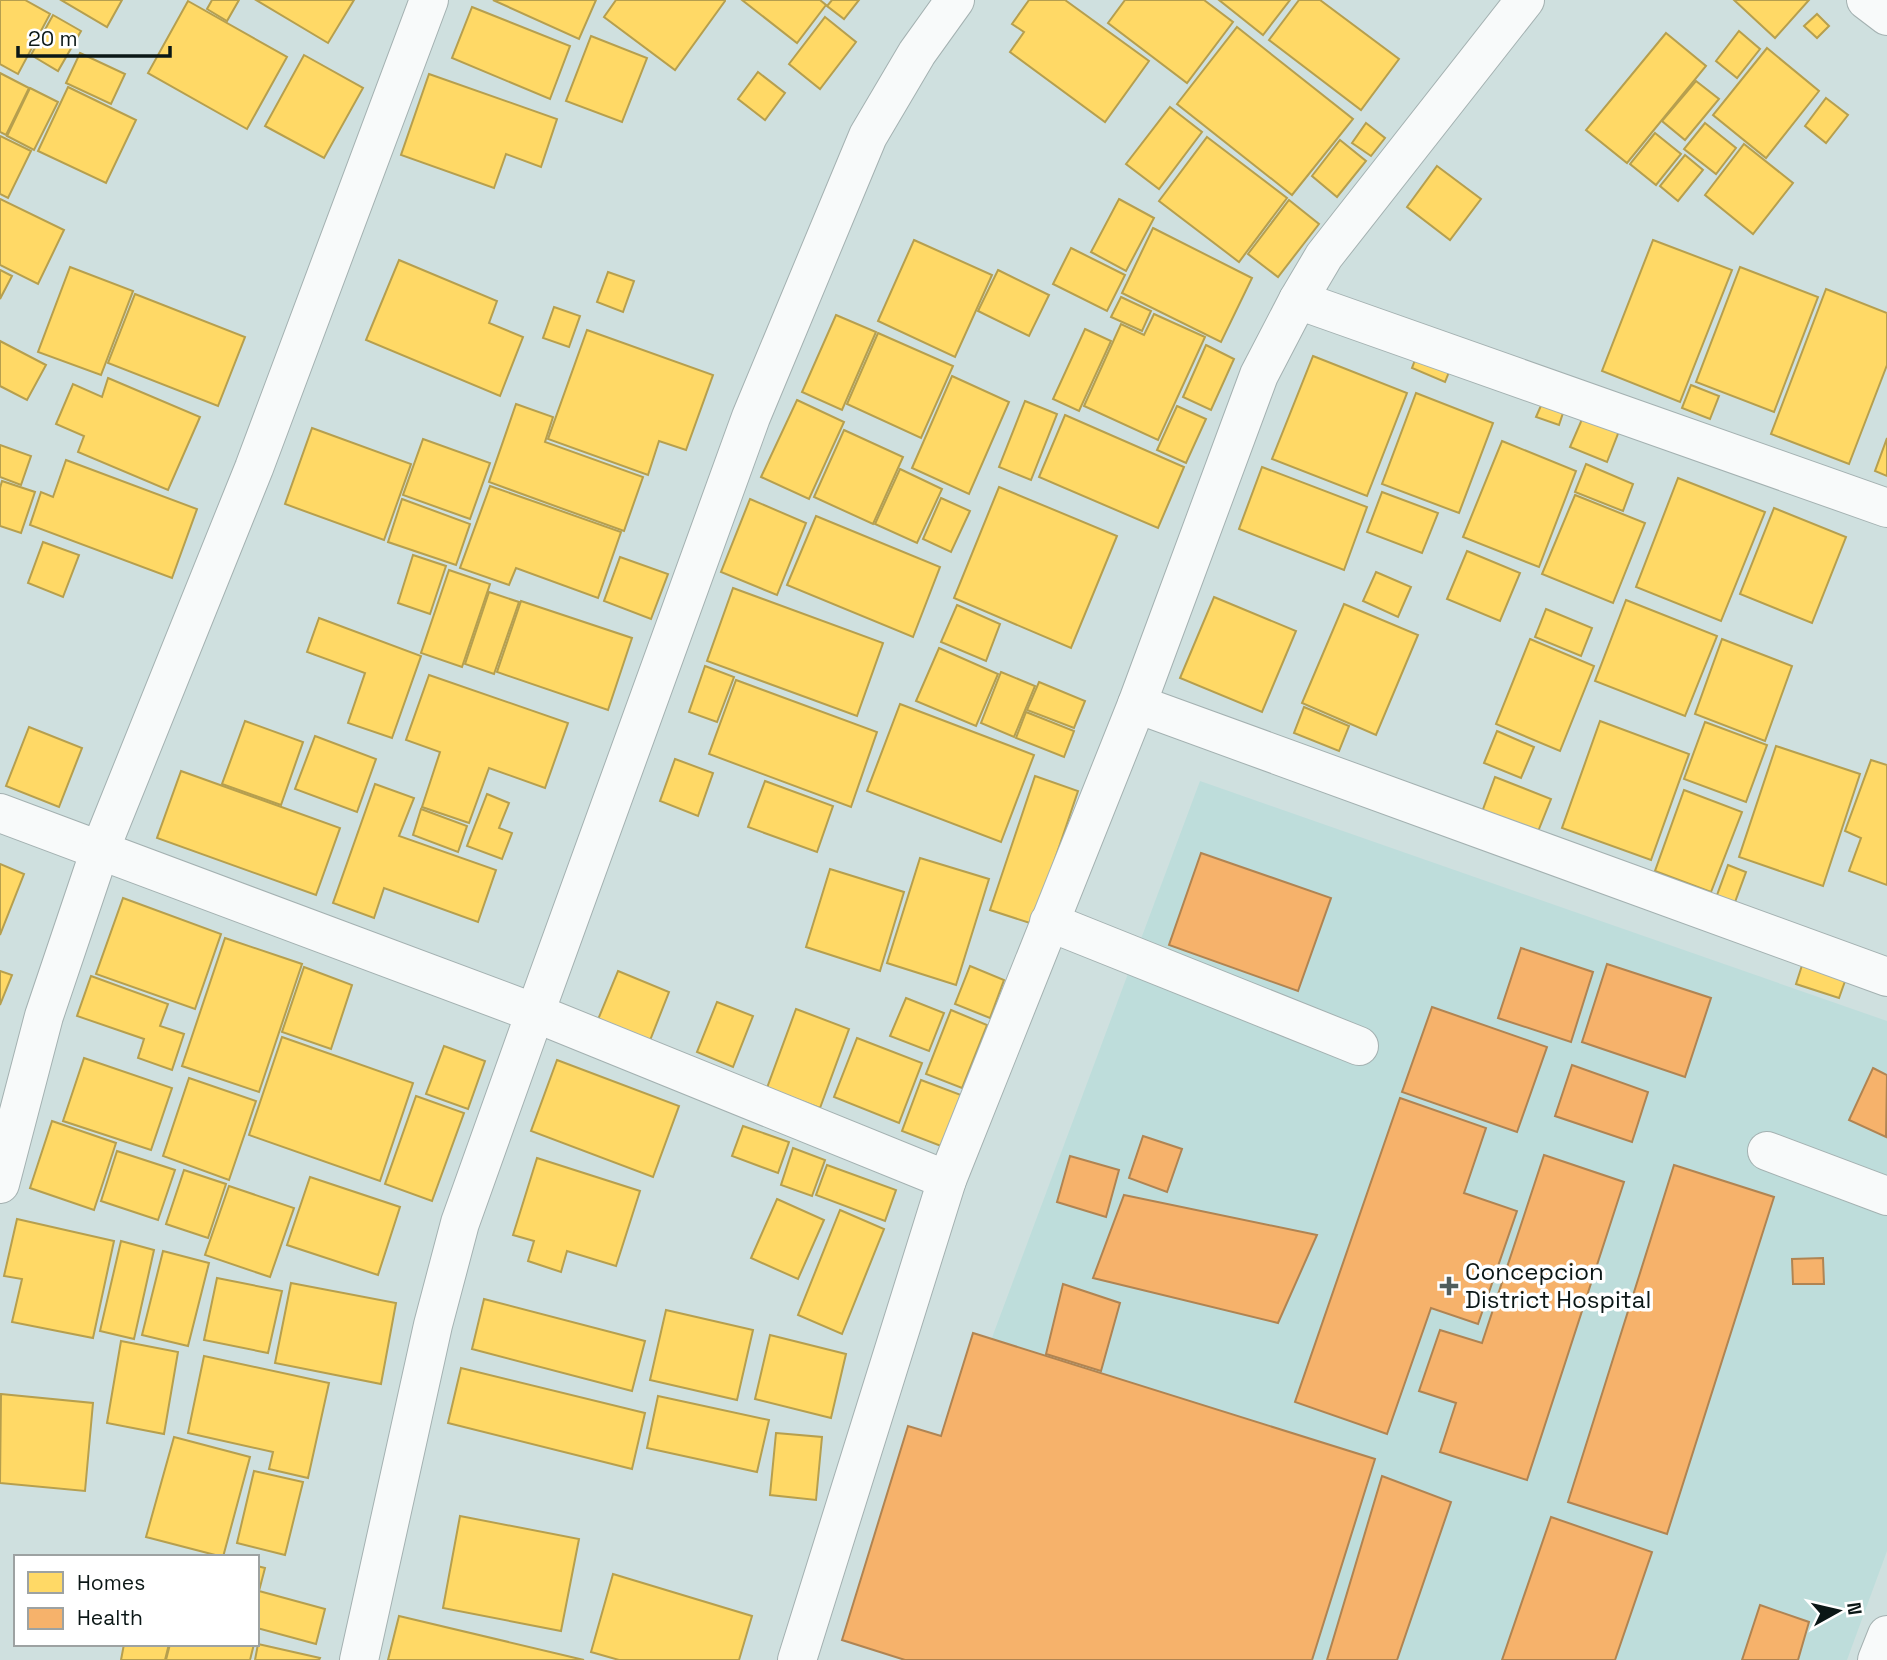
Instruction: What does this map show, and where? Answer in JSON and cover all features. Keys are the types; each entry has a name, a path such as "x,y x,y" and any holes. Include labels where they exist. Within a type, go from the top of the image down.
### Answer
{"street":[{"path":"0,1184 44,1016 100,850 254,468 429,0"},
{"path":"359,1660 433,1325 456,1236 535,1013 751,417 862,148 917,53 955,0"},
{"path":"797,1660 947,1180 1137,704 1259,375 1324,256 1525,0"},
{"path":"1867,0 1887,16"},
{"path":"1298,300 1887,508"},
{"path":"1137,704 1887,977"},
{"path":"0,813 535,1013 947,1180"},
{"path":"1049,922 1359,1046"},
{"path":"1767,1151 1887,1196"},
{"path":"1877,1660 1887,1635"}],"shaded area":[{"name":"Concepcion District Hospital","path":"1200,781 1887,1021 1887,1551 1847,1660 931,1660 879,1640"}],"building: Homes":[{"path":"0,0 25,0 50,14 18,74 0,64"},
{"path":"61,0 122,0 107,27"},
{"path":"212,0 239,0 227,21 207,9"},
{"path":"256,0 354,0 328,43"},
{"path":"493,0 596,0 579,39"},
{"path":"616,0 725,1 675,70 604,17"},
{"path":"742,0 820,0 826,5 797,43"},
{"path":"832,0 859,0 844,19 827,6"},
{"path":"1029,0 1065,0 1149,61 1105,122 1010,52 1024,32 1012,24"},
{"path":"1125,0 1204,0 1233,22 1187,83 1108,23"},
{"path":"1219,0 1290,0 1263,35"},
{"path":"1299,0 1320,0 1399,59 1361,110 1269,40"},
{"path":"1734,0 1809,0 1775,38"},
{"path":"188,1 287,57 247,129 148,73"},
{"path":"472,7 570,46 550,99 452,58"},
{"path":"1817,14 1829,26 1817,38 1804,26"},
{"path":"53,15 81,31 58,71 31,55"},
{"path":"825,17 856,42 820,89 789,64"},
{"path":"1237,27 1353,119 1292,195 1177,104"},
{"path":"1739,31 1760,49 1737,78 1716,61"},
{"path":"1666,33 1706,66 1627,163 1586,130"},
{"path":"591,36 647,58 622,122 566,101"},
{"path":"1767,48 1819,91 1766,158 1713,115"},
{"path":"80,53 125,74 111,104 66,83"},
{"path":"304,55 363,88 324,158 265,126"},
{"path":"758,72 785,93 765,120 738,99"},
{"path":"0,73 29,88 6,135 0,132"},
{"path":"429,74 557,119 541,167 506,154 494,188 401,155"},
{"path":"1696,81 1719,99 1685,140 1662,121"},
{"path":"68,87 136,120 106,183 38,151"},
{"path":"30,88 58,102 34,150 7,136"},
{"path":"1826,98 1848,115 1826,143 1805,126"},
{"path":"1170,107 1202,132 1159,189 1126,164"},
{"path":"1366,123 1385,138 1371,156 1352,143"},
{"path":"1705,123 1736,148 1716,174 1684,149"},
{"path":"1655,133 1681,154 1656,185 1630,164"},
{"path":"0,136 31,151 8,198 0,194"},
{"path":"1207,137 1287,198 1239,262 1159,201"},
{"path":"1340,140 1366,161 1337,197 1312,176"},
{"path":"1744,144 1793,183 1753,234 1705,195"},
{"path":"1685,155 1703,170 1678,201 1660,186"},
{"path":"1437,166 1481,199 1450,240 1407,207"},
{"path":"0,199 64,230 38,284 0,265"},
{"path":"1119,199 1154,218 1126,271 1091,252"},
{"path":"1289,200 1319,224 1278,277 1248,254"},
{"path":"1153,228 1252,278 1221,342 1122,293"},
{"path":"914,240 992,275 955,357 878,321"},
{"path":"1653,240 1732,270 1680,402 1602,371"},
{"path":"1071,248 1125,275 1107,311 1053,284"},
{"path":"399,260 497,301 489,323 523,337 500,396 366,340"},
{"path":"70,267 133,291 101,375 38,352"},
{"path":"1740,267 1818,297 1774,412 1696,382"},
{"path":"0,270 12,276 0,299"},
{"path":"998,270 1049,295 1029,336 978,311"},
{"path":"608,272 634,281 623,312 597,302"},
{"path":"1826,289 1887,313 1887,365 1849,464 1771,434"},
{"path":"135,294 245,337 218,406 108,363"},
{"path":"1121,297 1151,311 1142,331 1111,317"},
{"path":"554,307 580,316 569,347 543,338"},
{"path":"1154,314 1205,337 1158,440 1084,406 1121,324 1144,335"},
{"path":"836,315 876,332 842,410 802,392"},
{"path":"1085,329 1111,341 1079,411 1053,399"},
{"path":"587,330 713,375 686,450 659,441 648,475 548,439"},
{"path":"878,333 953,366 921,438 847,404"},
{"path":"0,341 46,365 27,400 0,386"},
{"path":"1206,345 1234,359 1211,410 1183,397"},
{"path":"1420,347 1453,362 1445,382 1412,368"},
{"path":"1313,356 1407,393 1367,496 1272,459"},
{"path":"952,376 1009,402 969,494 912,468"},
{"path":"108,378 200,417 168,490 78,452 84,436 56,424 73,384 102,397"},
{"path":"1691,385 1719,396 1710,419 1682,408"},
{"path":"1416,393 1493,423 1459,513 1382,484"},
{"path":"797,400 844,422 809,499 761,477"},
{"path":"1025,401 1057,414 1031,480 999,467"},
{"path":"1543,401 1564,410 1559,425 1536,417"},
{"path":"516,404 553,417 545,442 643,477 624,531 489,482"},
{"path":"1177,406 1206,419 1186,463 1157,450"},
{"path":"1065,415 1184,467 1158,528 1039,477"},
{"path":"1583,417 1619,431 1607,462 1570,447"},
{"path":"312,428 411,464 384,540 285,504"},
{"path":"844,430 903,457 873,524 814,497"},
{"path":"1887,438 1887,476 1875,471"},
{"path":"423,439 490,463 470,519 403,495"},
{"path":"1502,441 1576,471 1539,567 1463,537"},
{"path":"0,445 31,456 21,485 0,477"},
{"path":"66,460 197,509 172,578 30,525 41,492 53,497"},
{"path":"1586,464 1633,484 1623,511 1575,492"},
{"path":"1262,467 1367,507 1344,570 1239,529"},
{"path":"900,469 942,489 917,543 875,524"},
{"path":"1678,478 1765,512 1721,621 1636,587"},
{"path":"2,481 35,492 21,533 0,526"},
{"path":"490,486 621,532 598,598 516,568 509,585 460,568"},
{"path":"999,487 1117,536 1071,648 954,598"},
{"path":"1382,492 1438,513 1422,553 1367,532"},
{"path":"1575,495 1645,523 1613,603 1542,574"},
{"path":"941,498 970,511 951,552 923,539"},
{"path":"402,499 470,524 456,565 388,542"},
{"path":"750,499 806,523 777,595 721,572"},
{"path":"1774,508 1846,537 1812,623 1740,594"},
{"path":"816,516 940,567 913,637 787,585"},
{"path":"43,542 79,555 63,597 28,583"},
{"path":"1467,551 1520,573 1500,621 1447,599"},
{"path":"413,555 446,566 430,614 398,603"},
{"path":"620,557 668,574 651,619 604,601"},
{"path":"449,570 490,584 462,667 421,653"},
{"path":"1376,572 1411,587 1398,617 1363,601"},
{"path":"733,588 883,643 857,716 707,661"},
{"path":"489,592 519,602 494,674 465,664"},
{"path":"1214,597 1296,631 1262,712 1180,678"},
{"path":"1626,600 1717,636 1685,716 1595,681"},
{"path":"521,601 632,638 608,710 497,672"},
{"path":"1344,604 1418,635 1376,735 1302,703"},
{"path":"957,605 1000,624 986,661 941,642"},
{"path":"1546,609 1592,628 1581,656 1535,637"},
{"path":"319,618 421,656 392,738 348,723 365,673 307,652"},
{"path":"1530,639 1594,666 1560,751 1496,724"},
{"path":"1722,639 1792,666 1765,741 1695,714"},
{"path":"939,648 998,674 976,726 916,701"},
{"path":"705,666 734,677 717,722 689,712"},
{"path":"1001,672 1035,686 1014,737 981,723"},
{"path":"429,675 568,723 545,788 489,768 469,823 422,807 440,752 406,740"},
{"path":"736,680 877,732 851,807 709,754"},
{"path":"1039,682 1085,701 1074,728 1027,710"},
{"path":"900,704 1034,755 1001,842 867,791"},
{"path":"1304,707 1349,726 1339,751 1294,733"},
{"path":"1026,712 1074,731 1064,757 1016,738"},
{"path":"245,721 303,742 281,805 222,784"},
{"path":"1600,721 1689,754 1651,860 1562,828"},
{"path":"1705,722 1767,745 1746,802 1684,779"},
{"path":"29,727 82,748 59,807 6,786"},
{"path":"1497,731 1534,747 1521,778 1484,763"},
{"path":"315,736 376,759 357,812 295,789"},
{"path":"1776,746 1860,774 1823,886 1739,857"},
{"path":"675,759 713,773 698,816 660,801"},
{"path":"1871,760 1887,765 1887,885 1849,871 1861,838 1845,831"},
{"path":"181,771 340,828 316,895 157,838"},
{"path":"1035,776 1078,791 1033,924 990,910"},
{"path":"1495,777 1551,799 1537,834 1482,812"},
{"path":"765,781 833,806 817,852 748,827"},
{"path":"375,784 414,798 399,836 496,870 478,922 384,888 374,918 333,903"},
{"path":"1684,790 1742,812 1711,892 1655,871"},
{"path":"487,794 509,803 499,828 512,833 502,859 467,846"},
{"path":"421,809 467,826 458,852 413,835"},
{"path":"920,858 989,879 956,985 887,963"},
{"path":"0,864 24,874 0,935"},
{"path":"1728,865 1746,872 1731,913 1713,906"},
{"path":"830,869 904,892 880,971 806,947"},
{"path":"123,898 221,934 195,1009 96,974"},
{"path":"225,938 302,964 259,1092 182,1066"},
{"path":"1805,956 1849,970 1839,998 1796,984"},
{"path":"970,966 1004,980 990,1018 955,1004"},
{"path":"304,967 352,985 331,1049 282,1032"},
{"path":"0,971 12,975 0,1005"},
{"path":"618,971 669,992 649,1043 597,1022"},
{"path":"91,976 168,1004 160,1026 184,1034 172,1070 138,1058 144,1039 77,1016"},
{"path":"906,998 944,1013 929,1051 890,1036"},
{"path":"717,1002 753,1016 733,1067 697,1052"},
{"path":"796,1009 849,1029 820,1108 767,1088"},
{"path":"951,1010 987,1025 962,1088 926,1074"},
{"path":"282,1037 413,1083 380,1181 249,1135"},
{"path":"857,1038 922,1063 899,1123 834,1097"},
{"path":"444,1046 485,1061 468,1109 426,1094"},
{"path":"84,1058 172,1088 151,1150 63,1121"},
{"path":"557,1060 679,1106 653,1177 531,1131"},
{"path":"189,1078 256,1101 229,1180 163,1156"},
{"path":"921,1080 961,1095 941,1146 902,1131"},
{"path":"416,1096 464,1113 432,1201 385,1184"},
{"path":"52,1121 116,1143 94,1210 30,1188"},
{"path":"743,1126 789,1142 778,1173 732,1156"},
{"path":"793,1148 825,1160 812,1196 781,1185"},
{"path":"117,1151 175,1170 158,1220 101,1201"},
{"path":"537,1158 640,1191 616,1266 567,1251 561,1272 528,1261 534,1241 513,1235"},
{"path":"827,1165 896,1190 885,1221 816,1195"},
{"path":"184,1170 226,1184 208,1238 166,1224"},
{"path":"310,1177 400,1207 378,1275 287,1245"},
{"path":"229,1186 294,1208 270,1277 205,1255"},
{"path":"777,1199 824,1220 798,1279 751,1258"},
{"path":"840,1210 884,1229 842,1334 798,1315"},
{"path":"17,1219 114,1241 93,1338 12,1322 22,1279 4,1276"},
{"path":"121,1241 154,1250 134,1339 100,1331"},
{"path":"163,1251 209,1263 188,1346 142,1335"},
{"path":"217,1278 282,1291 268,1353 204,1340"},
{"path":"291,1283 396,1303 381,1384 275,1363"},
{"path":"484,1299 645,1341 632,1391 472,1349"},
{"path":"666,1310 753,1330 737,1400 650,1380"},
{"path":"770,1335 846,1354 831,1418 755,1399"},
{"path":"121,1341 178,1352 164,1434 107,1423"},
{"path":"204,1356 329,1383 308,1478 269,1469 273,1452 188,1433"},
{"path":"461,1368 645,1413 632,1469 448,1423"},
{"path":"1,1394 93,1403 85,1491 0,1483"},
{"path":"658,1396 769,1420 757,1472 647,1448"},
{"path":"776,1433 822,1437 816,1500 770,1495"},
{"path":"174,1437 250,1457 224,1555 146,1537"},
{"path":"254,1471 303,1482 285,1555 237,1543"},
{"path":"460,1516 579,1539 561,1631 443,1608"},
{"path":"259,1566 265,1568 259,1591"},
{"path":"613,1574 752,1616 739,1660 619,1660 591,1652"},
{"path":"259,1591 325,1609 316,1644 259,1629"},
{"path":"399,1616 584,1660 388,1660"},
{"path":"259,1644 320,1658 319,1660 255,1660"},
{"path":"124,1646 168,1646 165,1660 121,1660"},
{"path":"170,1646 254,1646 250,1660 166,1660"}],"building: Health":[{"path":"1201,853 1331,898 1298,991 1169,945"},
{"path":"1521,948 1593,972 1571,1042 1498,1018"},
{"path":"1607,964 1711,998 1685,1077 1582,1042"},
{"path":"1432,1007 1547,1047 1517,1132 1402,1092"},
{"path":"1572,1065 1648,1092 1632,1142 1555,1116"},
{"path":"1873,1068 1887,1075 1886,1137 1849,1120"},
{"path":"1400,1098 1486,1128 1464,1193 1517,1211 1478,1324 1431,1308 1387,1434 1295,1402"},
{"path":"1143,1136 1182,1149 1167,1192 1129,1178"},
{"path":"1544,1155 1624,1182 1527,1480 1440,1452 1456,1403 1419,1391 1440,1330 1482,1343"},
{"path":"1070,1156 1119,1170 1106,1217 1057,1202"},
{"path":"1674,1165 1774,1197 1667,1534 1568,1502"},
{"path":"1124,1195 1317,1235 1278,1323 1093,1278"},
{"path":"1823,1258 1824,1284 1793,1284 1792,1259"},
{"path":"1063,1284 1120,1303 1101,1371 1046,1354"},
{"path":"973,1333 1375,1459 1312,1660 905,1660 842,1640 908,1426 941,1436"},
{"path":"1382,1476 1451,1502 1397,1660 1327,1660"},
{"path":"1551,1517 1652,1552 1615,1660 1502,1660"},
{"path":"1760,1605 1809,1622 1798,1660 1742,1660"}],"place":[{"name":"Concepcion District Hospital","path":"1449,1286"}]}
